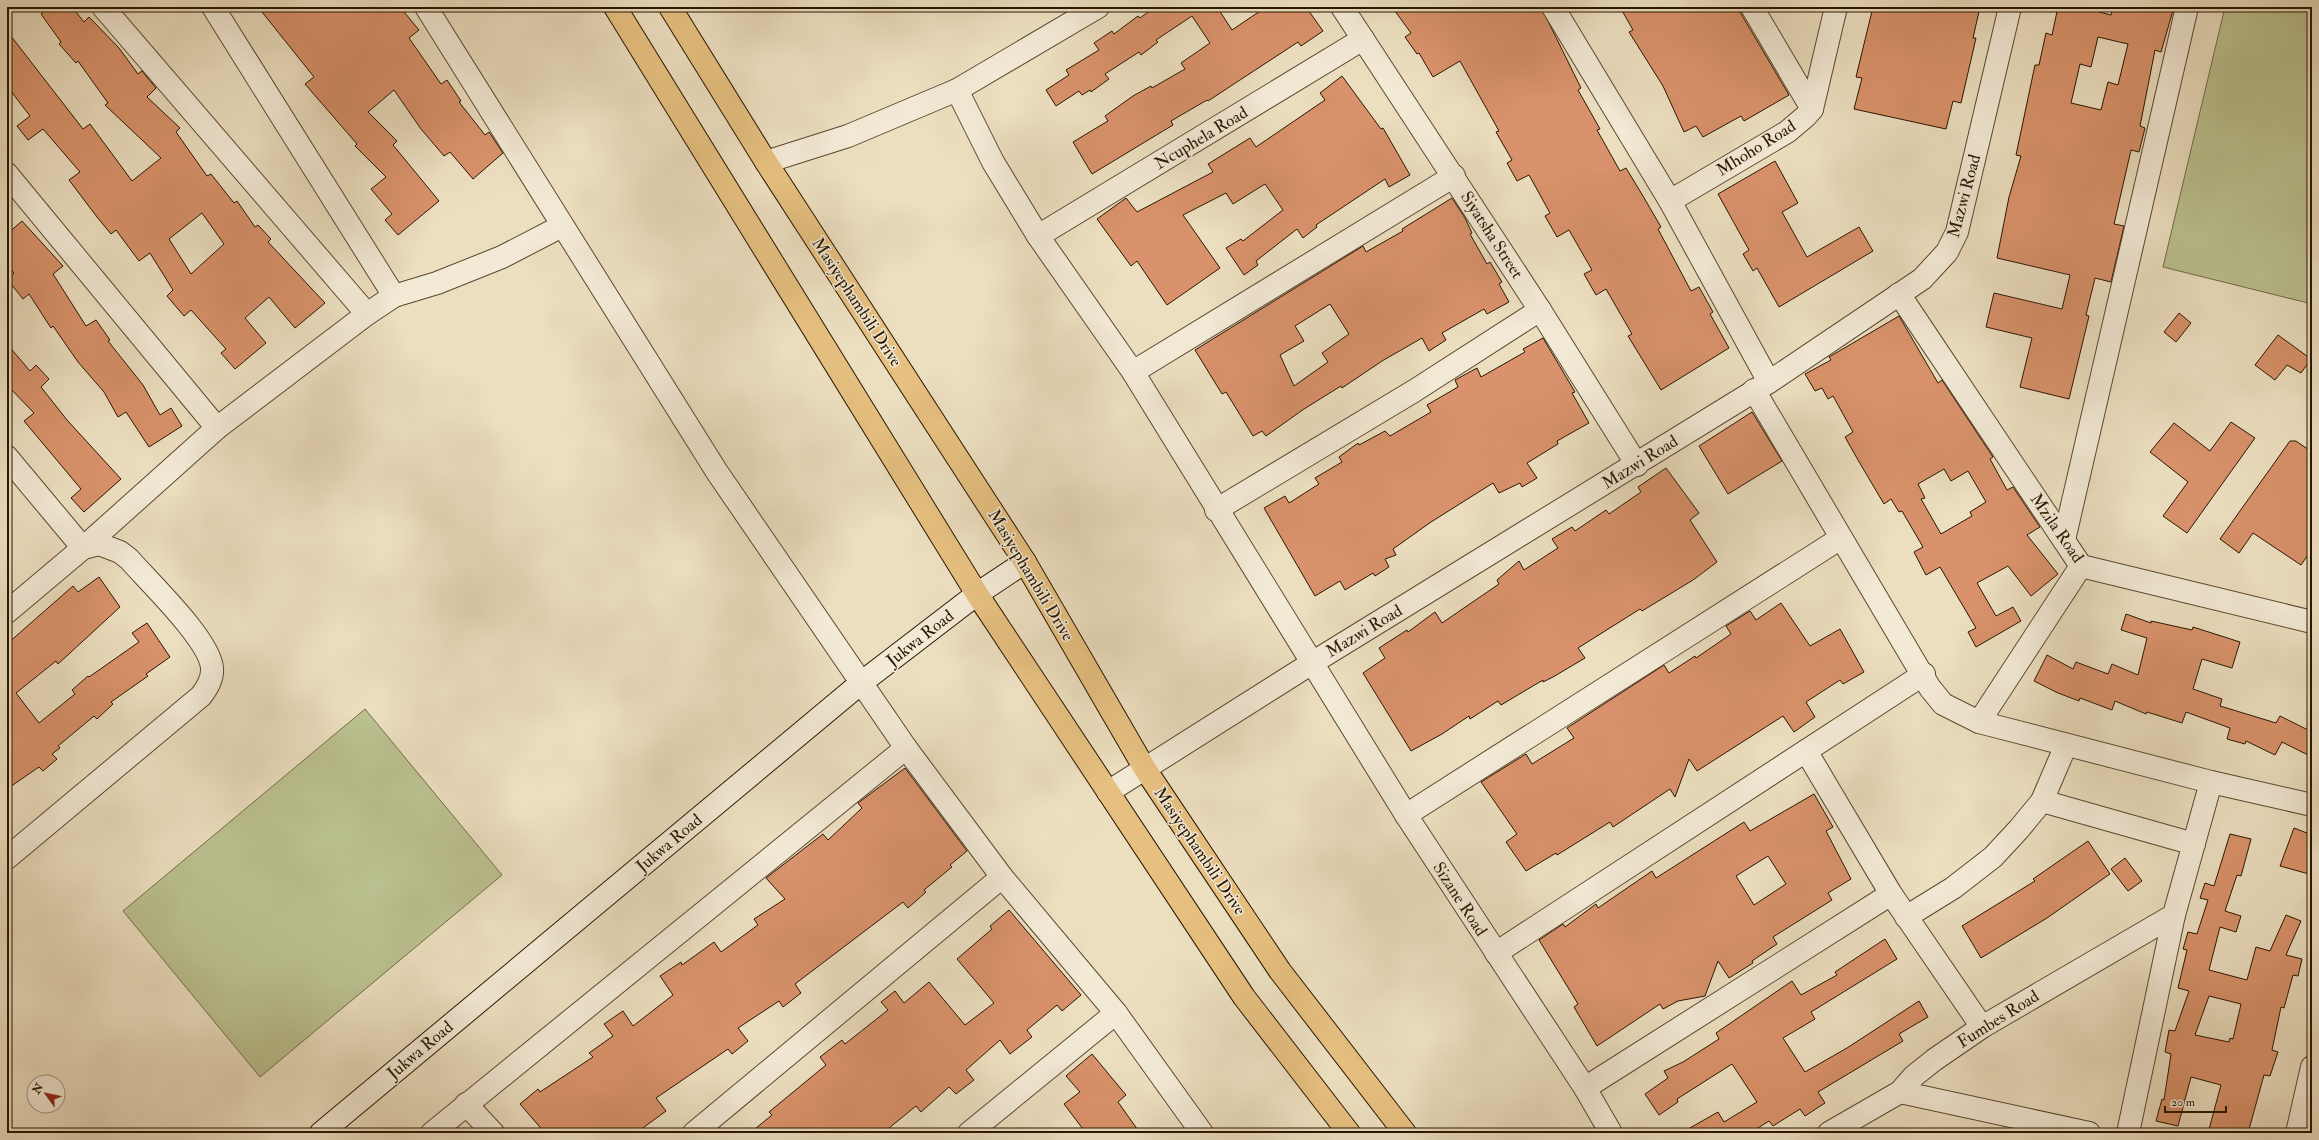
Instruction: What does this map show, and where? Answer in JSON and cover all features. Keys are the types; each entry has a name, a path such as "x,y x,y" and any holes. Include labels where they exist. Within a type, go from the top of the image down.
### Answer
{"main road":[{"path":"615,7 977,594 1244,997 1349,1133"},
{"name":"Masiyephambili Drive","path":"670,7 766,162 1025,562 1144,769 1280,971 1405,1133"}],"street":[{"path":"103,7 367,314"},
{"path":"213,7 394,296"},
{"path":"426,7 562,226 718,472 906,748 1002,877 1116,1013 1202,1133"},
{"path":"766,162 848,136 957,90 1098,7"},
{"name":"Siyatsha Street","path":"1342,7 1454,176 1637,465"},
{"path":"1553,7 1670,200 1762,386 1842,538 1924,674 1930,688 1943,704 1979,722 2211,782 2312,805"},
{"path":"1752,7 1812,108"},
{"name":"Mhoho Road","path":"1670,200 1787,132 1806,116 1812,108 1836,7"},
{"name":"Mazwi Road","path":"1108,792 1312,663 1637,465 1762,386 1935,268 1947,252 1957,232 2010,7"},
{"path":"2064,540 2187,7"},
{"name":"Ncuphela Road","path":"1038,236 1363,39"},
{"name":"Sizane Road","path":"957,90 993,162 1038,236 1133,372 1216,510 1406,815 1585,1088 1611,1133"},
{"path":"7,174 217,428"},
{"path":"1133,372 1454,176"},
{"path":"7,612 83,548 217,428 367,314 394,296 437,283 502,257 562,226"},
{"name":"Mzila Road","path":"1899,294 2081,566 2312,622"},
{"path":"1216,510 1414,391 1540,310"},
{"path":"7,457 83,548"},
{"path":"1406,815 1842,538"},
{"path":"7,858 201,696 210,683 212,668 204,644 129,559 120,552 99,544 83,548"},
{"name":"Jukwa Road","path":"321,1133 862,683 977,594 1025,562"},
{"path":"1979,722 2081,566"},
{"path":"1496,953 1924,674"},
{"path":"1906,917 1953,888 1993,857 2042,801 2066,744"},
{"path":"432,1133 906,748"},
{"path":"1806,750 1891,894 1982,1027"},
{"path":"2128,1133 2174,915 2211,782"},
{"path":"2042,801 2194,844"},
{"path":"694,1133 1002,877"},
{"path":"1585,1088 1891,894"},
{"name":"Fumbes Road","path":"1829,1133 1900,1092 1929,1064 1982,1027 2174,915"},
{"path":"970,1133 1116,1013"},
{"path":"2297,1133 2312,1067"},
{"path":"1900,1092 2089,1133"},
{"path":"466,1104 493,1133"}],"green space":[{"path":"2225,7 2312,7 2312,304 2163,267"},
{"path":"365,709 502,875 260,1077 123,911"}],"building":[{"path":"50,7 72,7 84,22 89,17 119,48 138,74 142,71 156,88 147,97 180,128 176,132 207,176 211,174 234,203 237,201 255,227 258,225 271,239 268,242 325,303 295,328 269,297 245,318 266,343 235,369 221,353 226,349 191,310 184,316 167,296 173,290 150,253 139,261 116,230 111,234 97,217 69,180 80,172 43,129 28,140 17,126 30,116 7,86 7,31 83,129 90,124 132,181 161,158 105,105 108,103 78,61 76,63 59,44 61,42 41,14","holes":["202,213 224,244 191,274 169,239"]},
{"path":"258,7 400,7 419,30 409,38 441,84 447,80 461,101 459,102 485,135 489,132 503,153 473,179 450,152 444,156 421,129 394,90 368,112 397,141 393,145 439,201 398,235 385,220 392,214 371,189 386,177 355,146 357,144 305,84 314,77"},
{"path":"1155,7 1217,7 1232,30 1266,7 1306,7 1323,31 1301,46 1298,42 1208,101 1207,100 1171,121 1173,125 1092,174 1073,142 1108,121 1105,116 1133,96 1151,86 1152,88 1185,69 1181,63 1210,43 1192,16 1156,40 1158,42 1141,55 1139,52 1105,74 1109,79 1091,92 1090,90 1082,95 1079,91 1056,106 1046,90 1069,75 1066,70 1099,50 1094,43 1112,31 1114,34 1138,16 1140,18"},
{"path":"1392,7 1541,7 1581,88 1578,90 1600,129 1597,130 1620,171 1626,168 1643,196 1661,227 1658,229 1691,291 1699,287 1713,312 1710,314 1729,348 1661,390 1628,336 1632,334 1606,289 1596,295 1584,274 1592,270 1569,230 1557,237 1545,216 1550,213 1529,175 1517,181 1507,163 1512,160 1496,132 1499,131 1460,61 1433,77 1419,53 1417,54 1405,37 1411,33"},
{"path":"1620,7 1737,7 1789,95 1744,121 1741,116 1703,137 1696,126 1684,132 1663,86 1629,32 1633,30"},
{"path":"1873,7 1980,7 1973,38 1976,38 1961,103 1953,101 1946,129 1854,109 1862,78 1856,77"},
{"path":"2058,7 2080,7 2111,15 2113,7 2174,7 2161,52 2155,50 2140,126 2145,128 2139,152 2131,150 2114,224 2124,226 2111,282 2095,278 2086,315 2089,316 2069,399 2020,387 2032,338 1986,327 1994,293 2062,309 2070,275 1997,258 2009,197 2021,156 2016,155 2035,65 2039,65 2046,33 2052,35","holes":["2098,37 2128,44 2118,85 2108,82 2101,110 2071,103 2080,64 2091,67"]},
{"path":"1342,76 1381,129 1383,128 1410,175 1389,187 1385,179 1316,225 1317,227 1303,238 1297,229 1256,261 1258,265 1244,275 1226,248 1241,239 1243,241 1283,210 1265,184 1233,204 1226,193 1183,215 1220,268 1167,305 1137,261 1131,266 1097,219 1126,198 1137,212 1213,172 1208,164 1250,138 1256,147 1325,100 1320,93"},
{"path":"1775,161 1798,203 1782,212 1807,257 1859,227 1873,251 1779,307 1757,268 1753,271 1743,254 1749,250 1718,194"},
{"path":"1452,198 1465,218 1472,233 1470,234 1487,264 1490,262 1502,282 1499,284 1509,302 1487,314 1484,309 1442,333 1446,340 1429,351 1422,338 1382,361 1342,388 1341,386 1304,409 1266,436 1262,431 1253,436 1226,392 1222,394 1195,350 1363,246 1366,252 1403,231 1402,229","holes":["1330,304 1349,334 1322,353 1328,362 1294,386 1280,355 1304,341 1295,326"]},
{"path":"22,221 63,266 53,274 86,326 96,320 110,340 108,341 143,385 160,415 171,408 182,426 149,447 126,412 118,417 104,392 78,362 53,326 51,328 29,294 23,299 7,279 14,273 7,265 7,234"},
{"path":"2179,313 2191,323 2176,342 2164,332"},
{"path":"1899,316 1938,383 1942,380 1993,457 1990,459 2007,490 2013,487 2040,527 2027,535 2058,574 2031,596 2008,566 1977,583 1996,616 2013,607 2021,621 1976,647 1968,632 1976,628 1940,567 1926,575 1914,552 1923,547 1902,511 1899,512 1891,499 1884,504 1858,460 1845,437 1853,432 1833,396 1828,399 1822,388 1815,391 1805,374 1831,360 1829,357","holes":["1944,469 1951,481 1968,471 1986,502 1970,512 1972,516 1941,534 1921,499 1925,498 1918,484"]},
{"path":"2278,335 2311,359 2301,373 2287,365 2275,380 2255,365"},
{"path":"1543,338 1575,392 1572,393 1589,423 1557,441 1558,444 1527,463 1537,478 1522,487 1520,483 1499,493 1493,483 1431,522 1393,549 1396,555 1385,559 1389,567 1375,576 1373,573 1345,590 1340,581 1315,596 1264,508 1285,496 1289,503 1319,484 1315,478 1342,462 1339,457 1358,443 1359,445 1385,431 1390,436 1431,412 1427,405 1458,387 1455,380 1477,368 1481,377 1525,352 1523,349"},
{"path":"7,344 30,371 36,365 49,379 41,387 67,420 121,479 84,512 71,498 81,489 24,421 34,413 7,385"},
{"path":"1752,412 1782,461 1728,494 1699,446"},
{"path":"2231,422 2255,438 2187,533 2163,516 2188,482 2150,452 2174,423 2210,451"},
{"path":"2290,441 2296,441 2312,452 2312,549 2301,565 2253,533 2239,553 2220,539"},
{"path":"1666,468 1699,513 1690,520 1717,562 1693,580 1642,611 1640,609 1578,648 1585,658 1543,682 1543,680 1501,705 1498,701 1470,719 1469,716 1442,734 1411,751 1363,673 1385,658 1379,648 1407,630 1408,632 1435,612 1442,623 1499,584 1497,580 1519,561 1524,570 1558,548 1552,539 1572,527 1575,531 1606,510 1609,514 1641,492 1638,487"},
{"path":"99,577 120,607 58,664 56,661 16,693 39,723 75,694 72,690 88,676 89,677 139,642 132,633 147,623 170,657 146,674 148,676 111,702 113,704 97,719 94,716 58,746 60,748 52,754 57,759 43,771 39,767 7,789 7,644 73,586 78,592"},
{"path":"1781,603 1810,646 1840,629 1864,672 1843,684 1840,680 1806,702 1815,717 1794,732 1783,716 1697,771 1689,759 1675,797 1670,789 1613,827 1610,822 1557,855 1556,853 1526,871 1506,842 1517,834 1481,782 1526,754 1532,764 1574,738 1567,728 1664,665 1669,673 1695,656 1696,658 1731,634 1726,626 1750,611 1756,620"},
{"path":"2126,614 2151,623 2151,621 2192,630 2193,627 2240,642 2232,668 2202,659 2193,689 2222,699 2220,706 2276,723 2280,716 2312,732 2312,757 2282,742 2275,755 2246,741 2245,744 2227,739 2230,728 2186,712 2182,723 2147,712 2146,714 2115,701 2112,710 2080,698 2079,701 2058,693 2034,681 2047,655 2073,669 2076,662 2108,674 2112,664 2138,675 2147,638 2121,630"},
{"path":"905,768 967,851 950,865 952,867 924,890 926,892 908,908 903,902 795,984 801,993 783,1007 779,1001 738,1028 748,1041 732,1054 728,1049 656,1098 666,1111 636,1133 545,1133 520,1104 538,1089 540,1092 593,1057 589,1053 613,1036 604,1024 623,1011 633,1026 673,995 660,976 681,962 682,965 714,942 721,952 758,925 754,919 785,899 766,878 823,834 828,840 862,808 858,803"},
{"path":"1814,794 1833,827 1826,831 1851,879 1828,893 1832,900 1773,937 1777,944 1752,961 1753,963 1729,978 1718,961 1705,996 1678,1001 1663,1009 1660,1004 1597,1046 1574,1007 1578,1004 1539,940 1563,924 1565,927 1596,904 1598,908 1652,871 1656,878 1744,822 1750,831","holes":["1768,856 1786,884 1754,905 1736,876"]},
{"path":"2294,828 2312,835 2312,861 2309,874 2280,866"},
{"path":"2230,834 2251,839 2241,876 2237,875 2225,911 2241,916 2236,932 2220,927 2209,970 2247,980 2256,947 2270,951 2286,915 2301,921 2286,955 2302,959 2298,976 2293,975 2284,1008 2281,1007 2272,1050 2278,1052 2270,1076 2264,1075 2248,1133 2208,1133 2221,1085 2191,1077 2178,1126 2156,1121 2162,1099 2164,1100 2171,1054 2165,1052 2169,1030 2175,1031 2189,991 2178,988 2187,950 2183,949 2188,932 2197,934 2208,900 2200,898 2205,883 2214,886","holes":["2209,996 2241,1004 2233,1039 2230,1038 2229,1042 2195,1035"]},
{"path":"2088,841 2110,874 2047,918 1981,958 1962,926 2035,881 2033,879"},
{"path":"2125,858 2142,881 2128,891 2111,869"},
{"path":"1009,910 1081,995 1062,1011 1057,1005 1027,1030 1032,1037 1010,1054 1000,1040 966,1070 974,1080 956,1094 949,1087 921,1112 916,1106 883,1133 750,1133 772,1115 769,1112 826,1065 820,1057 842,1040 845,1044 888,1010 881,1002 895,991 904,1003 929,982 965,1025 994,1003 957,959 992,929 990,926"},
{"path":"1885,939 1897,959 1811,1012 1815,1019 1783,1038 1805,1072 1847,1048 1919,1001 1928,1017 1899,1034 1903,1041 1818,1092 1825,1103 1805,1116 1800,1109 1773,1126 1769,1121 1750,1133 1681,1133 1718,1112 1724,1122 1757,1102 1732,1064 1677,1099 1678,1102 1659,1115 1645,1094 1668,1078 1664,1071 1683,1062 1719,1039 1716,1033 1792,981 1801,995 1837,975 1835,972"},
{"path":"1092,1054 1126,1095 1118,1102 1140,1133 1086,1133 1064,1104 1080,1092 1066,1076"}]}
